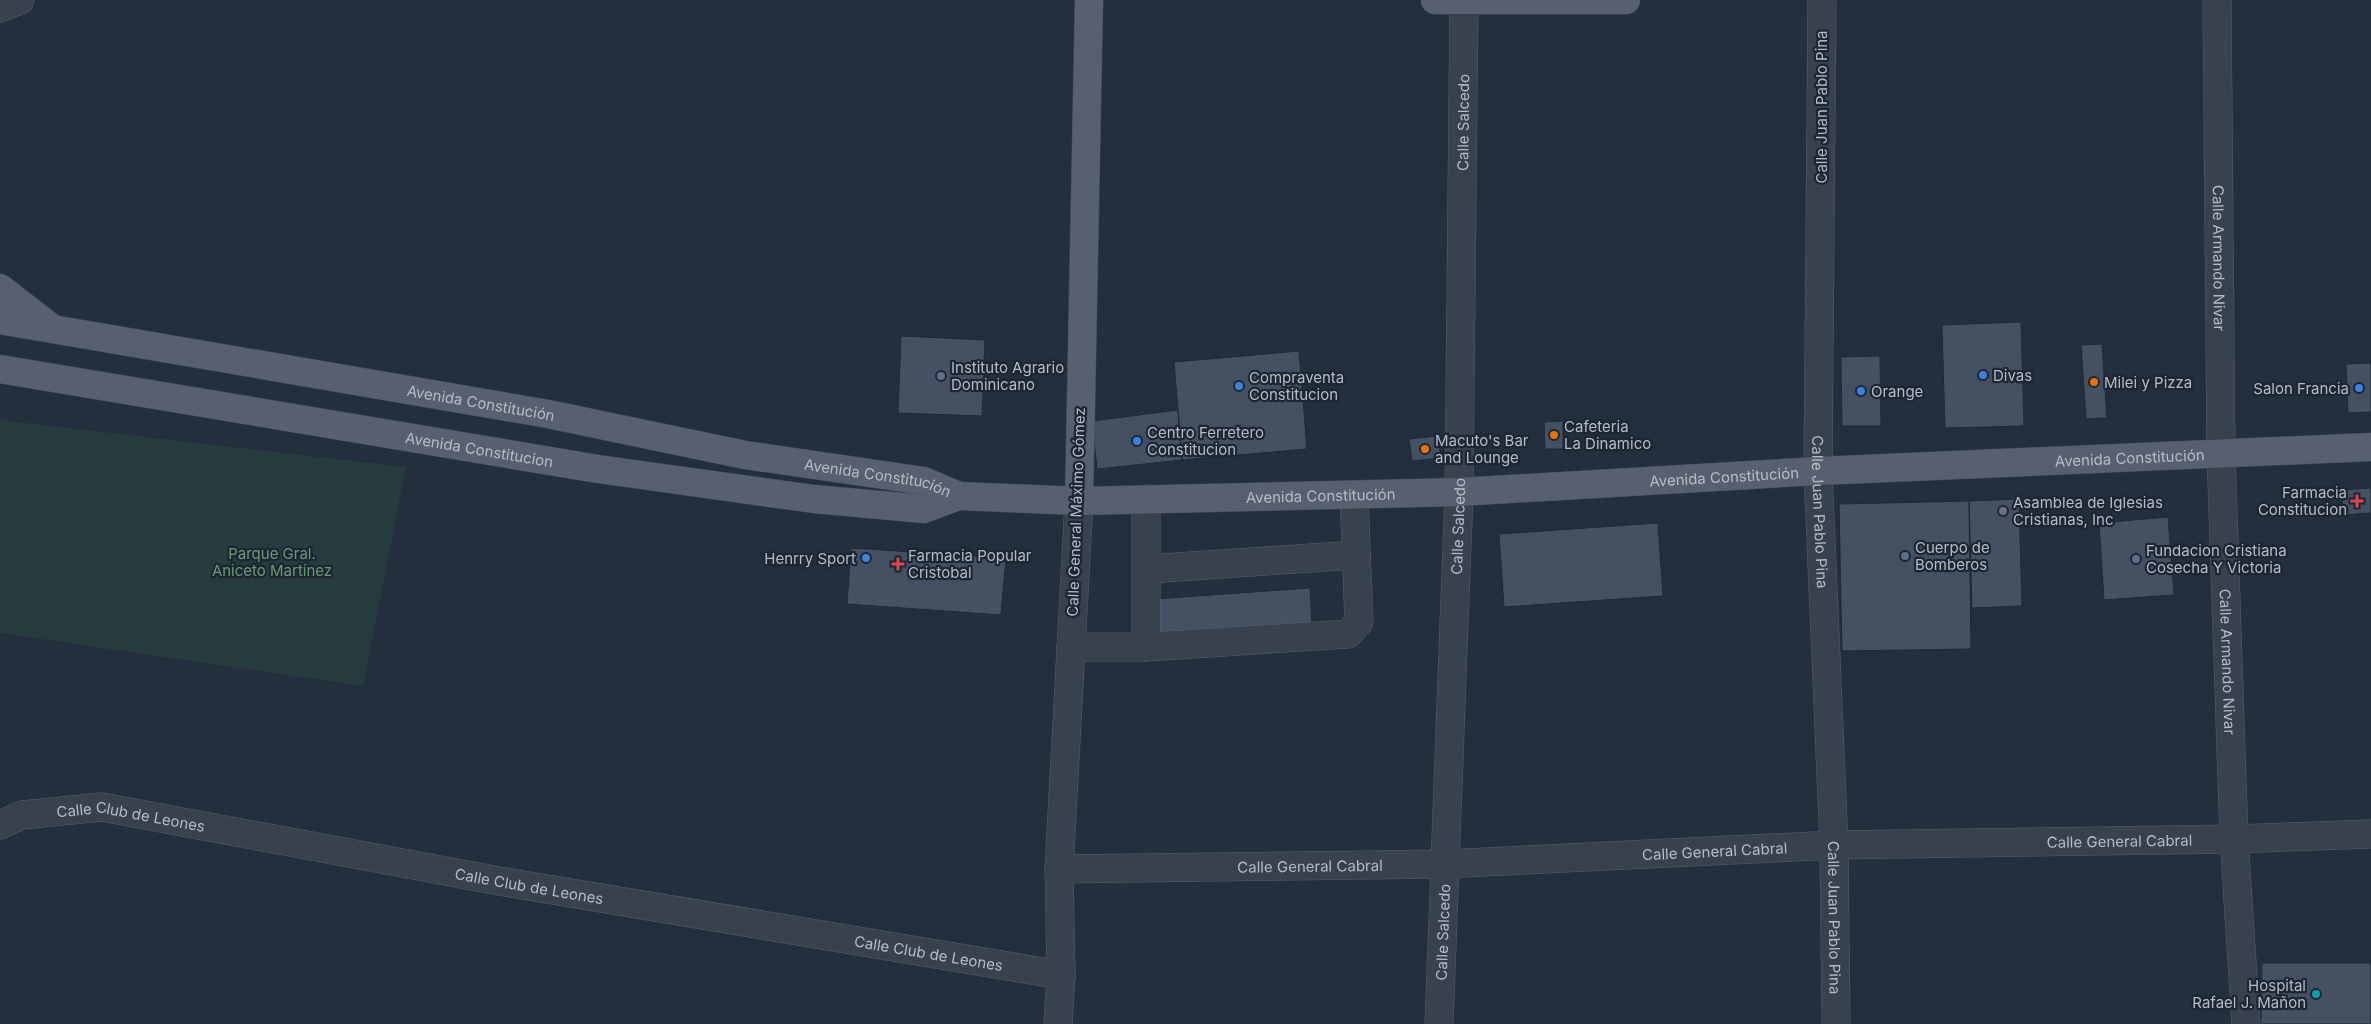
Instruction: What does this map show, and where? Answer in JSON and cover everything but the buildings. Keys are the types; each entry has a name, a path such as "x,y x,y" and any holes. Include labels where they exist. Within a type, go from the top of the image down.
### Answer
{"main road":[{"name":"Calle General Máximo Gómez","path":"1079,501 1088,0"},
{"path":"1435,0 1626,0"},
{"path":"0,288 53,329"},
{"name":"Avenida Constitución","path":"0,320 548,414 745,455 924,481 958,496 1079,501 1460,492 2221,452 2371,447"},
{"name":"Avenida Constitucion","path":"0,370 598,469 814,499 924,509 958,496"}],"street":[{"path":"0,8 20,0"},
{"name":"Calle Salcedo","path":"1439,1024 1460,492 1464,0"},
{"name":"Calle Juan Pablo Pina","path":"1822,0 1818,472 1834,845 1836,1024"},
{"name":"Calle Armando Nivar","path":"2217,0 2221,452 2234,839 2246,1024"},
{"path":"1070,647 1146,647 1348,634 1359,622 1354,494"},
{"path":"1146,499 1146,647"},
{"name":"Calle General Máximo Gómez","path":"1058,1024 1060,975 1058,869 1079,501"},
{"path":"1147,569 1356,555"},
{"name":"Calle Club de Leones","path":"0,825 22,815 102,806 509,883 1060,975"},
{"name":"Calle General Cabral","path":"1058,869 1444,864 1834,845 2234,839 2371,834"}],"green space":[{"name":"Parque Gral. Aniceto Martínez","path":"0,420 406,467 363,686 0,633"}],"place":[{"name":"Divas","path":"1983,375"},
{"name":"Instituto Agrario Dominicano","path":"941,376"},
{"name":"Milei y Pizza","path":"2094,382"},
{"name":"Compraventa Constitucion","path":"1239,386"},
{"name":"Salon Francia","path":"2359,388"},
{"name":"Orange","path":"1861,391"},
{"name":"Cafeteria La Dinamico","path":"1554,435"},
{"name":"Centro Ferretero Constitucion","path":"1137,441"},
{"name":"Macuto's Bar and Lounge","path":"1425,449"},
{"name":"Farmacia Constitucion","path":"2357,501"},
{"name":"Asamblea de Iglesias Cristianas, Inc","path":"2003,511"},
{"name":"Cuerpo de Bomberos","path":"1905,556"},
{"name":"Henrry Sport","path":"866,558"},
{"name":"Fundacion Cristiana Cosecha Y Victoria","path":"2136,559"},
{"name":"Farmacia Popular Cristobal","path":"898,564"},
{"name":"Hospital Rafael J. Mañon","path":"2316,994"}]}
